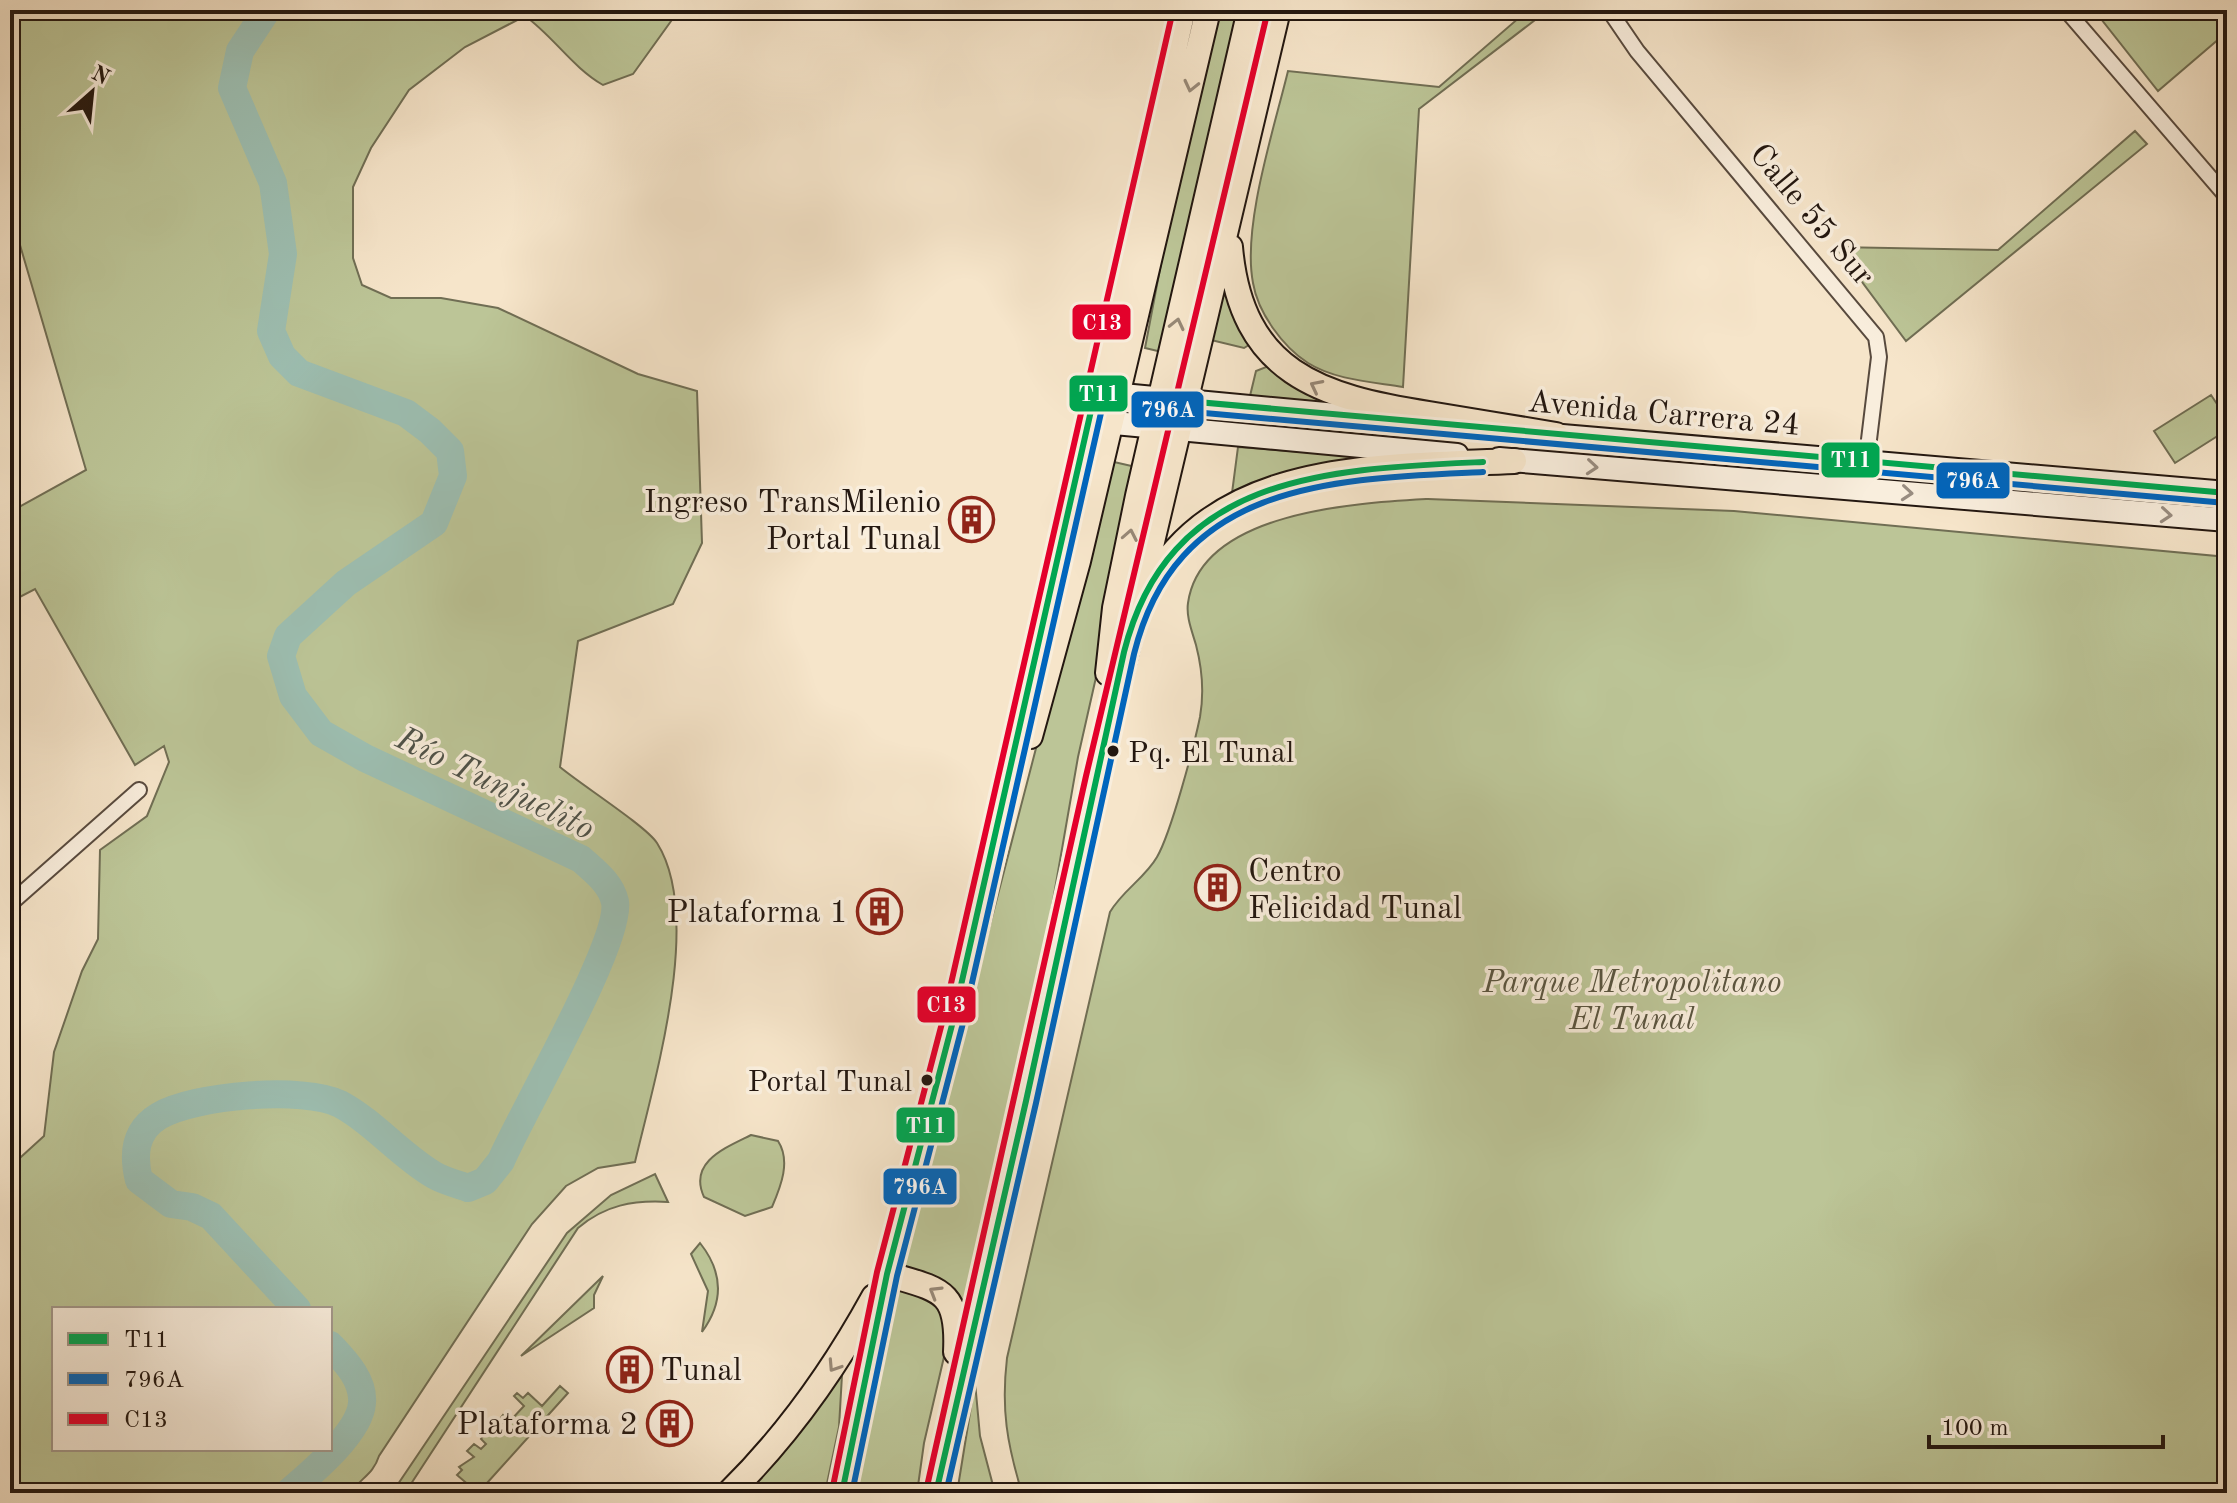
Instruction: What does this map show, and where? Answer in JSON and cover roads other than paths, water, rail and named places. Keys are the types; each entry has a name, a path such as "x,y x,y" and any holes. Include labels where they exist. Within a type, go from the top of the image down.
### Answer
{"highway":[{"path":"1107,394 1183,10"},
{"path":"1198,10 1202,38"},
{"path":"842,1493 887,1274 1100,421 1208,10"},
{"path":"1096,778 1115,608 1153,426 1250,10"},
{"path":"936,1493 1096,778 1278,10"},
{"path":"1232,212 1230,245 1239,298 1256,332 1275,357 1295,374 1317,388 1370,405 1556,435"},
{"path":"1136,612 1153,581 1183,539 1240,501 1309,479 1357,471 1514,461"},
{"path":"887,1274 934,1289 953,1306 957,1327 953,1416"},
{"path":"729,1493 771,1452 824,1383 887,1274"}],"main road":[{"name":"Avenida Carrera 24","path":"1107,394 2227,493"},
{"name":"Avenida Carrera 24","path":"1100,421 1514,461 2227,520"}],"street":[{"name":"Calle 55 Sur","path":"1609,10 1637,51 1871,326 1879,357 1863,489"},
{"path":"2066,10 2227,197"},
{"path":"10,904 139,790"}],"waterway":[{"name":"Río Tunjuelito","path":"267,10 240,51 232,88 273,183 283,254 271,331 282,356 299,373 406,413 430,431 450,451 453,476 434,523 346,583 288,636 281,656 293,696 321,733 365,758 581,859 606,883 615,902 613,922 587,989 501,1161 485,1181 468,1188 438,1177 353,1112 323,1098 276,1094 222,1098 175,1109 159,1116 144,1129 136,1153 139,1180 171,1204 192,1207 211,1216 295,1307"},
{"name":"Río Tunjuelito","path":"288,1493 344,1440 359,1415 362,1403 360,1386 332,1347"}],"place":[{"name":"Ingreso TransMilenio Portal Tunal","path":"972,519"},
{"name":"Pq. El Tunal","path":"1113,751"},
{"name":"Centro Felicidad Tunal","path":"1217,888"},
{"name":"Plataforma 1","path":"879,911"},
{"name":"Portal Tunal","path":"927,1080"},
{"name":"Tunal","path":"629,1369"},
{"name":"Plataforma 2","path":"669,1423"}],"park label":[{"name":"Parque Metropolitano El Tunal","path":"1632,1000"}]}
